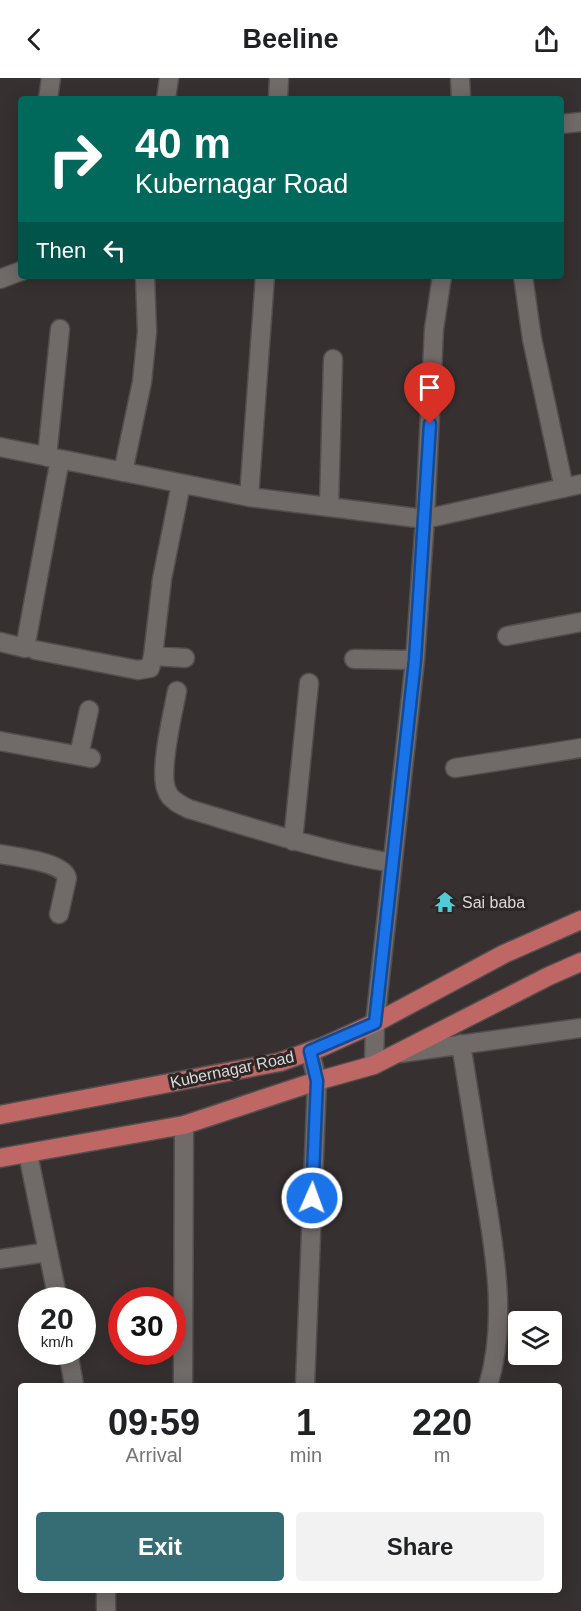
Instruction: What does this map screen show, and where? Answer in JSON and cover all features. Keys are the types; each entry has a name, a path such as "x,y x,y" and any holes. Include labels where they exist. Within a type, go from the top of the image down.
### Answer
{"main road":[{"name":"Kubernagar Road","path":"0,1115 280,1062 375,1023 504,954 581,920"},
{"name":"Kubernagar Road","path":"0,1158 184,1125 317,1081 374,1065 528,986 581,962"}],"street":[{"path":"48,96 51,78"},
{"path":"166,96 169,78"},
{"path":"278,96 279,78"},
{"path":"460,78 461,96"},
{"path":"564,124 581,122"},
{"path":"0,279 18,272"},
{"path":"123,472 142,382 147,332 145,279"},
{"path":"249,497 265,279"},
{"path":"374,1065 375,1023 415,660 425,519 434,329 442,279"},
{"path":"0,447 249,497 425,519 572,486 532,339 523,279"},
{"path":"0,642 25,648 54,458 60,329"},
{"path":"329,507 333,359"},
{"path":"34,650 138,670 150,668 162,579 181,484"},
{"path":"507,636 581,621"},
{"path":"153,656 185,658"},
{"path":"354,659 415,660"},
{"path":"293,840 309,682"},
{"path":"177,691 164,772 167,793 176,801 189,809 293,840 361,858 392,863"},
{"path":"0,741 85,757 88,710"},
{"path":"455,768 581,748"},
{"path":"0,854 61,868 66,873 67,878 59,914"},
{"path":"396,1054 581,1028"},
{"path":"461,1044 494,1251 497,1294 496,1335 488,1383"},
{"path":"305,1383 317,1081 310,1051"},
{"path":"183,1383 184,1125"},
{"path":"28,1154 55,1287"},
{"path":"0,1259 48,1252"},
{"path":"70,1365 74,1383"},
{"path":"106,1593 106,1611"}],"place":[{"name":"Sai baba","path":"445,902"}],"route":[{"path":"312,1198 317,1081 310,1051 375,1023 415,660 430,424"}]}
